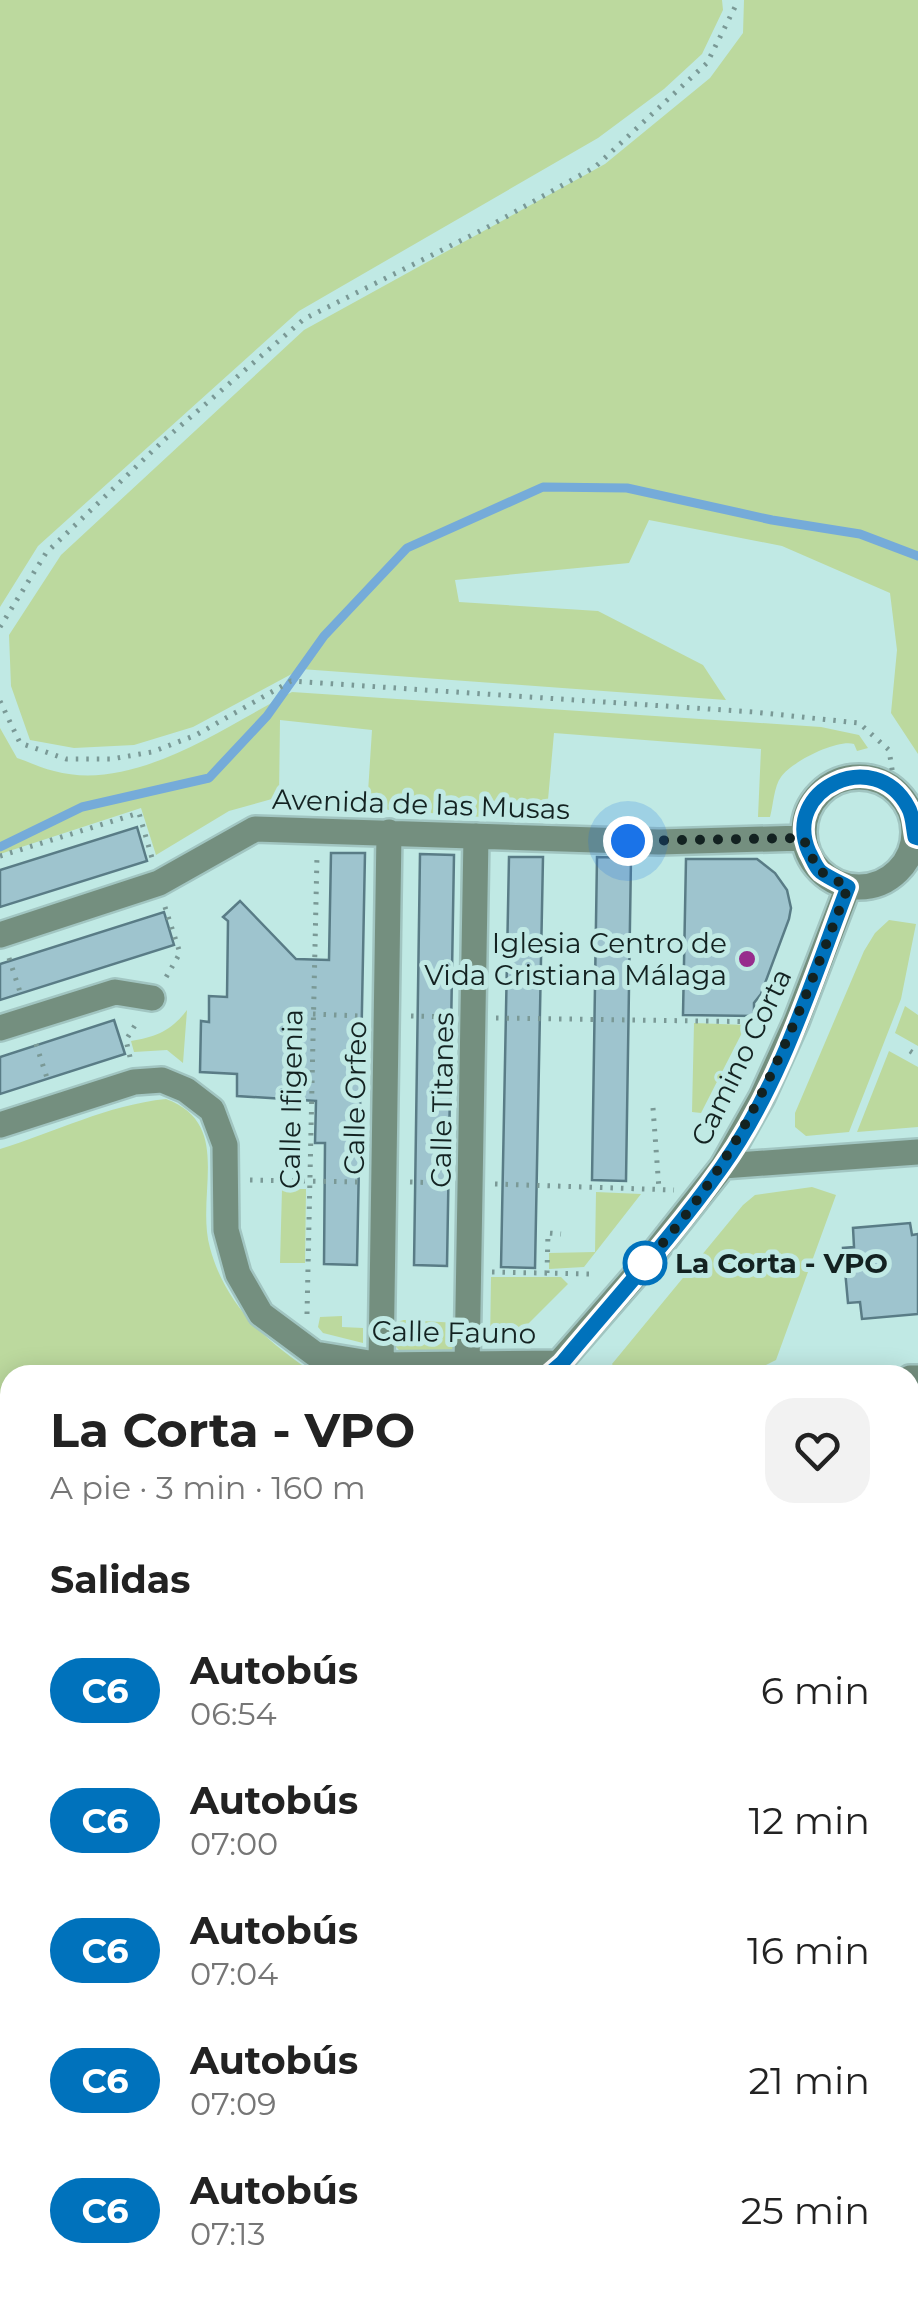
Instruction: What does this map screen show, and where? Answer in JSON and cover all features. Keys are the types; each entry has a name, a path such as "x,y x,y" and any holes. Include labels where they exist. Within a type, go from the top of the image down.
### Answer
{"street":[{"path":"864,776 895,788 910,810 916,838 904,866 879,884 848,887 818,870 803,838 809,806 832,782 864,776"},
{"name":"Avenida de las Musas","path":"4,943 159,883 255,828 660,842 803,838"},
{"name":"Calle Orfeo","path":"382,1365 388,832"},
{"name":"Calle Titanes","path":"467,1365 476,836"},
{"name":"Camino Corta","path":"558,1365 723,1166 762,1098 848,887"},
{"path":"0,1028 116,992 152,998"},
{"name":"Calle Fauno","path":"0,1124 134,1082 162,1080 186,1090 212,1110 225,1145 226,1230 238,1274 260,1314 316,1354 382,1365"},
{"path":"723,1166 918,1152"}],"path":[{"path":"0,627 46,554 164,440 304,320 486,228 595,167 708,62 736,0"},
{"path":"0,701 20,742 66,759 152,752 196,735 292,681 754,712 859,724 889,750 895,788"},
{"path":"0,856 139,813 152,859"},
{"name":"Calle Ifigenia","path":"306,1346 318,853"},
{"path":"164,906 180,953"},
{"path":"4,943 23,1002"},
{"path":"313,1014 372,1016"},
{"path":"406,1016 462,1017"},
{"path":"496,1018 796,1022"},
{"path":"33,1036 50,1087"},
{"path":"910,1051 918,1056"},
{"path":"652,1108 659,1189"},
{"path":"283,1180 366,1182"},
{"path":"404,1182 458,1184"},
{"path":"492,1184 649,1188"},
{"path":"548,1273 548,1233 562,1234"},
{"path":"490,1272 589,1274"}],"green space":[{"path":"0,0 722,0 723,10 702,54 664,89 598,138 299,311 38,546 0,607"},
{"path":"744,0 918,0 918,754 891,713 897,650 890,593 782,546 649,520 629,563 455,580 459,602 598,611 703,665 726,700 301,669 193,727 134,745 74,748 30,740 11,686 9,635 61,555 304,330 605,164 710,78 743,33"},
{"path":"292,692 821,727 859,735 868,748 857,751 854,744 846,743 804,759 779,781 770,817 758,817 761,749 554,733 546,822 367,808 372,730 280,720 279,797 229,811 156,855 141,808 0,854 0,728 17,758 54,771 84,775 115,773 177,753"},
{"path":"889,920 916,924 901,999 849,1132 806,1136 795,1127 795,1113 864,951"},
{"path":"905,1006 918,1015 918,1046 895,1033"},
{"path":"187,1010 183,1063 167,1050 134,1052 131,1041 162,1032"},
{"path":"694,1023 746,1025 701,1113 692,1112"},
{"path":"889,1051 918,1067 918,1127 857,1132"},
{"path":"166,1099 187,1110 199,1125 208,1163 207,1227 217,1269 251,1322 303,1365 0,1365 0,1149 144,1102"},
{"path":"812,1187 836,1195 776,1360 766,1365 613,1365 743,1205 755,1195"},
{"path":"282,1189 306,1189 305,1263 280,1263"},
{"path":"596,1192 641,1194 584,1267 549,1269 549,1253 595,1252"},
{"path":"491,1277 561,1277 568,1284 522,1330 490,1346"},
{"path":"342,1316 342,1327 363,1328 363,1343 323,1333 318,1327 320,1317"},
{"path":"397,1322 459,1323 461,1341 450,1352 403,1354 393,1344"}],"building":[{"path":"137,827 147,861 0,907 0,870"},
{"path":"331,853 365,853 357,1265 324,1264 325,1143 315,1143 316,1101 237,1096 237,1074 200,1072 201,1021 209,1022 209,996 227,997 228,921 223,917 240,901 296,959 329,960"},
{"path":"420,854 454,855 447,1266 414,1265"},
{"path":"509,857 543,857 535,1268 501,1267"},
{"path":"597,857 631,858 626,1181 592,1180"},
{"name":"Iglesia Centro de Vida Cristiana Málaga","path":"686,859 757,859 775,873 787,890 789,919 754,1003 754,1016 683,1015"},
{"path":"164,912 174,945 0,1000 0,964"},
{"path":"114,1020 125,1054 0,1094 0,1057"},
{"path":"910,1223 912,1235 918,1234 918,1314 862,1319 860,1302 848,1303 843,1248 854,1247 853,1228"}],"waterway":[{"path":"0,847 82,807 209,778 267,716 324,636 407,548 543,487 627,488 772,520 860,534 918,556"}],"bus line":[{"name":"C6","path":"560,1365 723,1166 762,1098 796,1022 848,887 818,870 803,838 809,806 832,782 864,776 895,788 910,810 918,838"}],"place":[{"name":"Iglesia Centro de Vida Cristiana Málaga","path":"747,959"},
{"name":"La Corta - VPO","path":"645,1263"}],"route":[{"path":"628,841 803,838 818,870 848,887 762,1098 723,1166 645,1263"}]}
